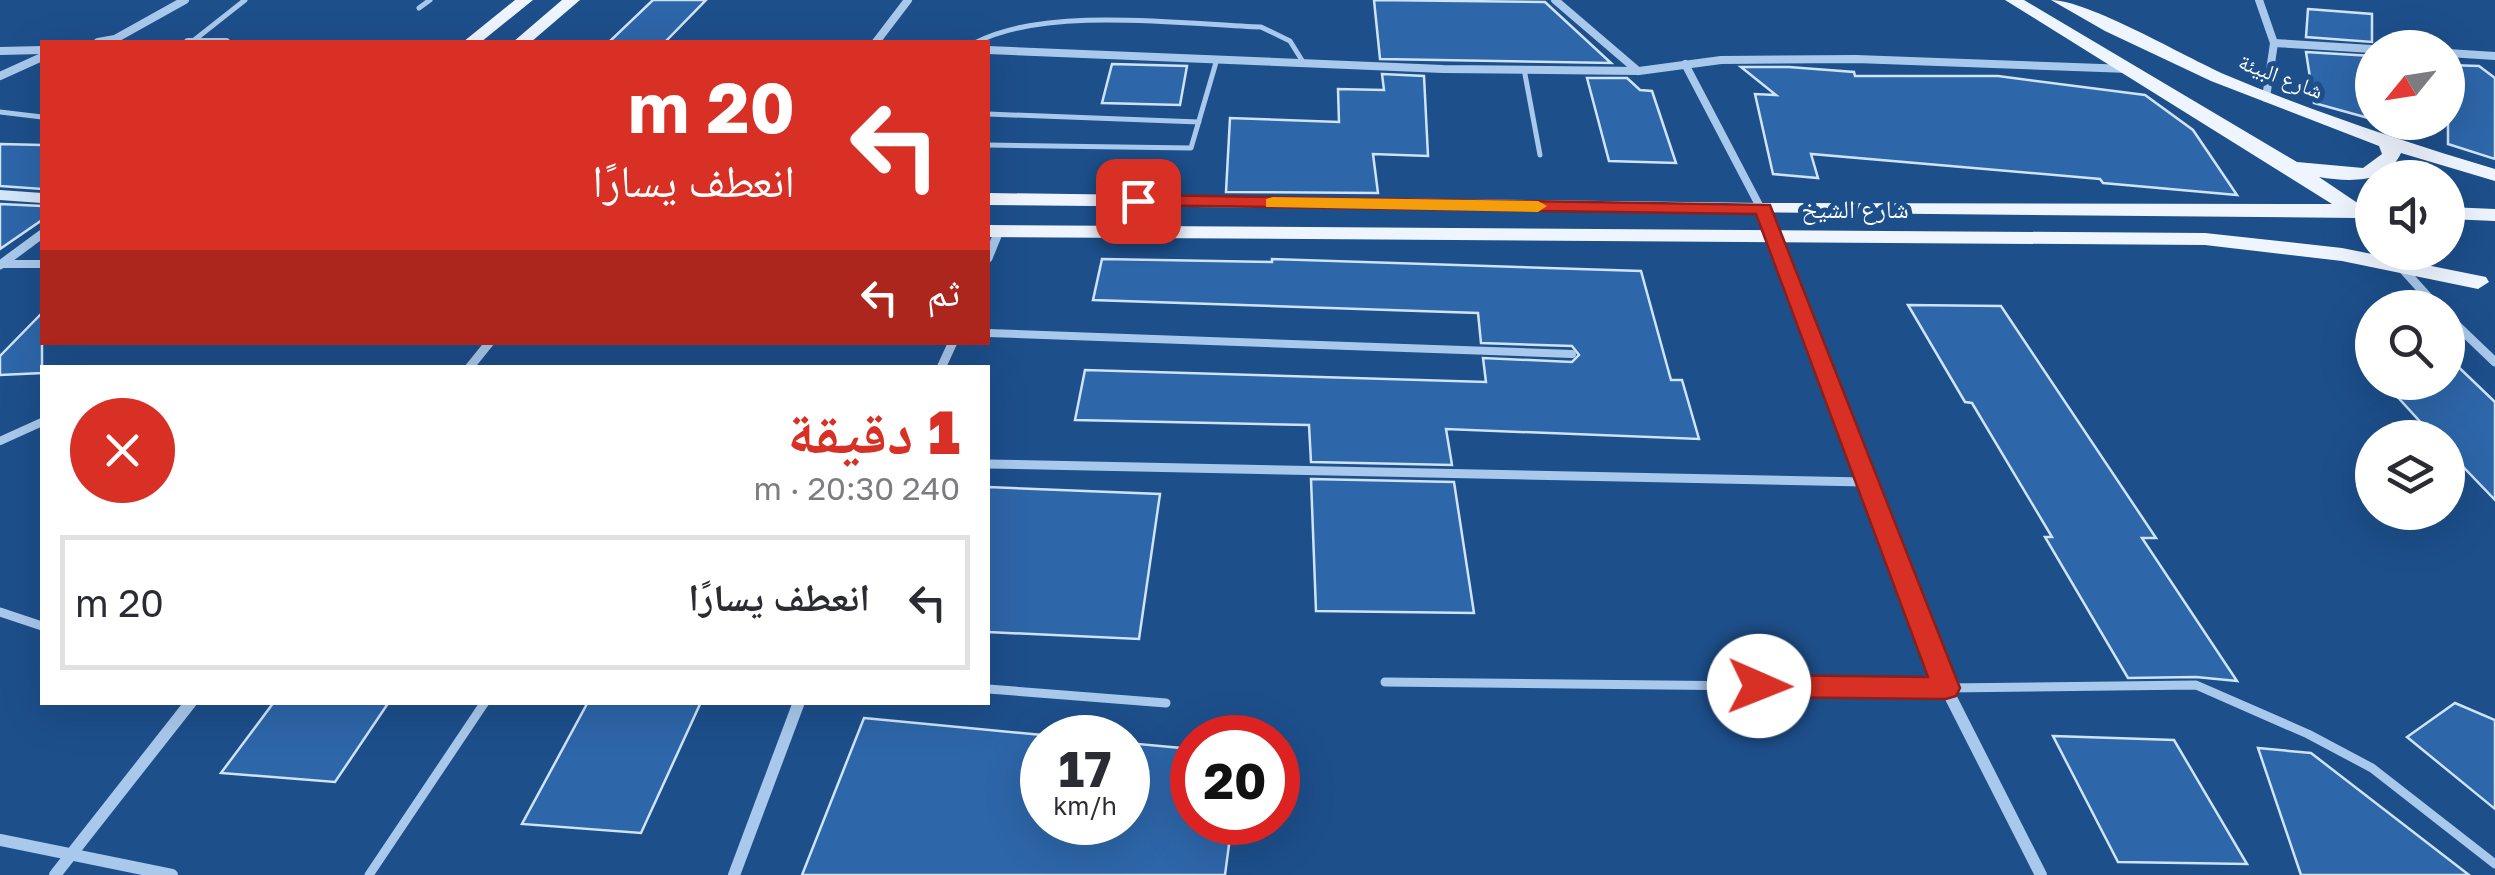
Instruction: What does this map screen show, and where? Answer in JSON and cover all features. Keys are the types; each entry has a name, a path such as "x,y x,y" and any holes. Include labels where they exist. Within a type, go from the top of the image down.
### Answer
{"main road":[{"path":"473,40 525,0"},
{"path":"523,40 572,0"},
{"path":"2013,0 2355,206"},
{"name":"شارع البيئة","path":"2058,0 2165,56 2266,98 2387,143 2495,175"},
{"path":"2286,163 2360,173 2388,162 2392,154 2387,143"},
{"name":"شارع الشيخ","path":"990,199 2355,214"},
{"path":"2465,214 2495,215"},
{"name":"شارع الشيخ","path":"993,231 2204,238 2355,256"},
{"name":"شارع الشيخ","path":"2425,270 2486,287"},
{"path":"2456,270 2486,287"}],"street":[{"path":"115,40 186,0"},
{"path":"878,40 908,0"},
{"path":"1556,0 1638,71"},
{"path":"2259,0 2274,43 2266,98"},
{"path":"2274,43 2355,48"},
{"path":"990,50 1524,70 1638,71 1721,60 1856,59 2130,69"},
{"path":"0,51 40,53"},
{"path":"0,76 40,54"},
{"path":"2465,54 2495,56"},
{"path":"1685,64 1763,209 1946,688 2041,875"},
{"path":"0,196 40,198"},
{"path":"0,264 40,235"},
{"path":"2403,270 2422,290"},
{"path":"2465,333 2495,362"},
{"path":"471,365 488,345"},
{"path":"990,464 1865,482"},
{"path":"55,875 189,705"},
{"path":"734,875 799,705"},
{"path":"0,840 172,875"}],"lane":[{"path":"193,40 245,0"},
{"path":"419,8 430,0"},
{"path":"979,40 987,32 1046,22 1262,27 1290,41 1303,62"},
{"path":"990,145 1191,148 1216,59"},
{"path":"1524,70 1540,155"},
{"path":"0,112 40,117"},
{"path":"990,114 1199,122"},
{"path":"0,264 40,264"},
{"path":"990,333 1572,354"},
{"path":"0,441 40,423"},
{"path":"0,612 40,623"},
{"path":"1385,682 1946,688 2196,685 2308,734 2372,768 2495,864"},
{"path":"990,689 1166,703"},
{"path":"369,875 483,705"}],"building":[{"path":"653,0 706,0 667,40 611,40"},
{"path":"1374,0 1545,2 1611,63 1380,59"},
{"path":"2308,9 2372,14 2372,30 2355,30 2355,41 2306,37"},
{"path":"2306,52 2355,55 2355,114 2314,103"},
{"path":"1112,64 1187,66 1180,105 1102,103"},
{"path":"2465,66 2479,66 2495,78 2495,159 2448,144 2448,140 2465,140"},
{"path":"1741,67 1854,72 1855,76 1998,76 2145,95 2193,130 2237,195 1811,154 1818,178 1773,174 1755,94 1776,95"},
{"path":"1382,74 1424,76 1428,156 1373,154 1378,193 1226,192 1230,118 1339,122 1338,89 1384,90"},
{"path":"1587,78 1627,78 1640,90 1652,91 1676,163 1609,161"},
{"path":"0,144 40,145 40,189 0,186"},
{"path":"0,204 40,206 40,221 0,249"},
{"path":"1102,259 1272,259 1641,271 1671,380 1682,380 1699,439 1446,429 1452,465 1311,462 1309,425 1075,420 1085,370 1486,382 1483,358 1572,362 1579,355 1572,346 1481,343 1478,313 1093,300"},
{"path":"1908,305 2001,306 2156,538 2142,538 2237,681 2128,678 2045,537 2052,537"},
{"path":"40,315 40,373 0,375 0,356"},
{"path":"2465,373 2495,402 2495,500 2465,469 2465,420 2419,420 2400,400 2465,400"},
{"path":"1311,479 1454,482 1474,613 1316,611"},
{"path":"990,487 1160,494 1139,639 990,632"},
{"path":"2455,703 2495,720 2495,809 2407,737"},
{"path":"272,705 387,705 335,782 221,773"},
{"path":"586,705 700,705 641,833 522,824"},
{"path":"864,718 1020,733 1020,845 1150,845 1150,745 1170,747 1170,845 1229,845 1225,875 802,875"},
{"path":"2053,736 2174,740 2247,864 2118,862"},
{"path":"2258,748 2311,753 2469,875 2301,875"}],"slow traffic":[{"path":"1273,203 1538,206"}],"route":[{"path":"1138,201 1763,209 1946,688 1759,686"}]}
